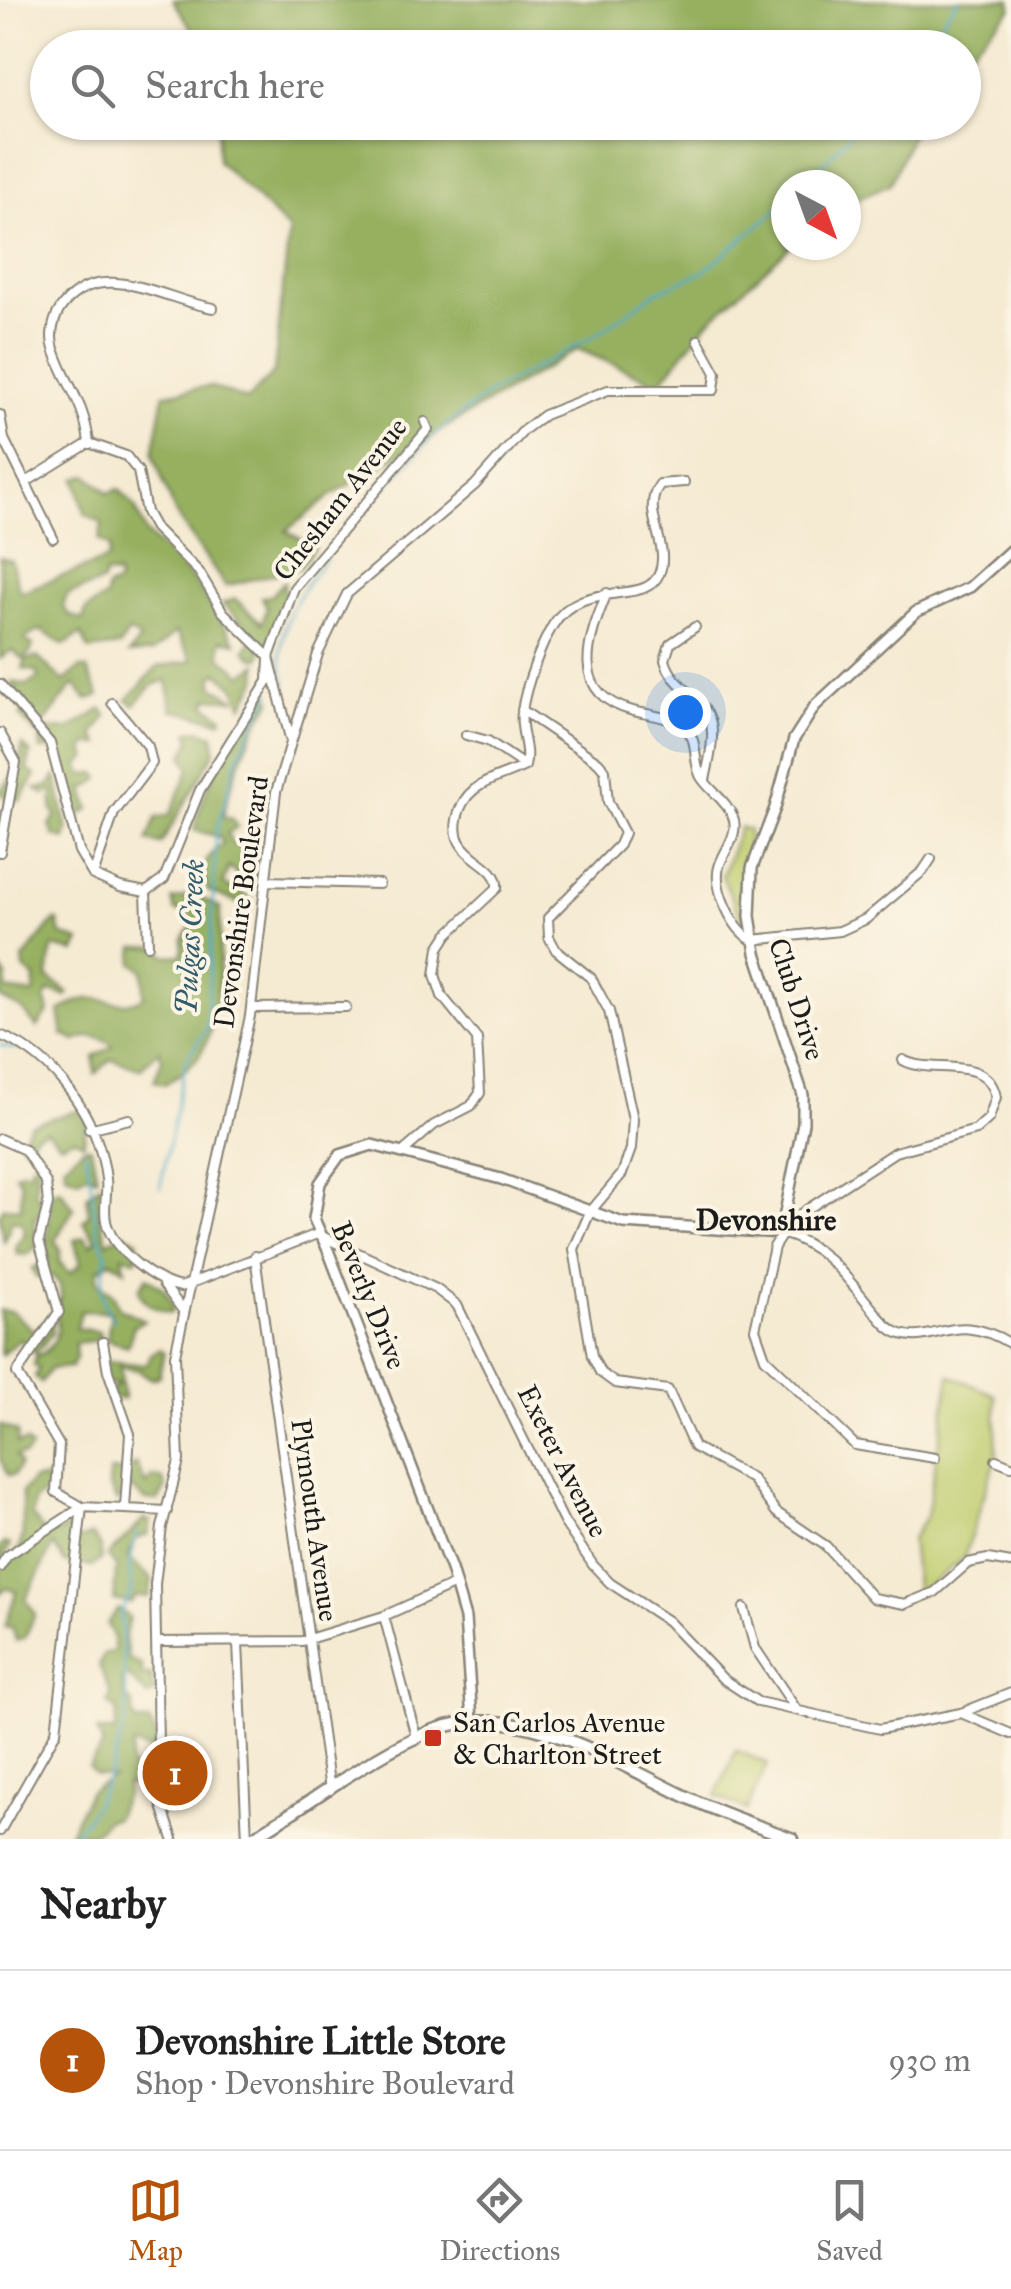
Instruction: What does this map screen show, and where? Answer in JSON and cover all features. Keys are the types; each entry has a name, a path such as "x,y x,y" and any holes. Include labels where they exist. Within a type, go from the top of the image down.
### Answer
{"main road":[{"path":"248,1839 416,1737 472,1721 513,1723 551,1734 710,1808 793,1839"}],"street":[{"path":"89,443 80,398 54,349 52,334 58,311 74,291 92,282 112,281 213,308"},
{"name":"Devonshire Boulevard","path":"174,1839 159,1797 156,1584 179,1461 174,1370 251,1008 276,792 318,654 347,594 475,485 524,430 564,405 608,390 714,390 716,373 698,340"},
{"path":"0,415 4,439 53,538"},
{"name":"Chesham Avenue","path":"146,892 164,879 200,790 268,682 270,657 294,588 428,428 425,422"},
{"path":"28,481 89,443"},
{"path":"89,443 126,456 138,471 146,512 156,528 199,572 223,612 270,657 290,741"},
{"path":"526,766 522,710 556,620 586,596 636,592 654,582 662,564 652,496 660,484 684,482"},
{"name":"Club Drive","path":"781,1233 803,1123 803,1096 752,940 752,868 775,808 794,739 805,718 916,612 970,586 1011,550"},
{"path":"607,592 591,632 588,664 592,682 613,704 676,722 688,731 699,774 705,780"},
{"path":"694,626 670,644 665,660 676,683 704,706 711,719 705,780 710,794 725,803 736,830 718,870 718,884 738,928 752,940 840,931 866,919 924,871 930,859"},
{"path":"0,684 50,742 79,851 93,874 120,887 146,892 148,946"},
{"path":"93,874 114,813 152,763 148,746 112,703"},
{"path":"522,710 606,770 608,802 624,833 619,845 548,918 548,937 556,950 591,978 610,1010 634,1118 631,1148 622,1174 590,1212 576,1240 573,1260 592,1356 606,1378 668,1390 694,1447 752,1479 776,1512 819,1540 873,1598 897,1604 913,1602 935,1592 968,1563 988,1559 1011,1563"},
{"path":"0,732 16,762 0,852"},
{"path":"466,735 488,741 526,766"},
{"path":"405,1150 434,1124 471,1106 480,1094 477,1039 442,996 434,974 439,948 448,934 498,888 492,872 462,848 456,830 464,800 480,785 526,766"},
{"path":"266,881 379,884"},
{"path":"251,1008 346,1007"},
{"path":"0,1035 48,1064 76,1095 106,1177 104,1220 110,1234 163,1284 184,1312"},
{"path":"903,1060 916,1066 960,1068 986,1078 996,1097 989,1118 976,1130 894,1152 801,1212 781,1233 755,1329 761,1352 855,1445 935,1458"},
{"path":"89,1130 129,1119"},
{"path":"0,1139 25,1150 46,1183 48,1204 39,1241 59,1312 17,1373 59,1445 56,1492 82,1507 167,1511"},
{"name":"Beverly Drive","path":"472,1721 465,1618 455,1584 328,1250 317,1234 316,1195 328,1169 340,1154 372,1144 405,1150 647,1227 781,1233"},
{"path":"781,1233 808,1241 823,1252 894,1330 913,1335 967,1326 986,1330 1011,1344"},
{"path":"163,1284 181,1288 317,1234"},
{"name":"Exeter Avenue","path":"317,1234 436,1289 457,1305 564,1522 592,1565 610,1583 668,1621 742,1694 880,1729 961,1713 1011,1693"},
{"name":"Plymouth Avenue","path":"255,1256 330,1790"},
{"path":"103,1342 105,1362 130,1434 125,1508"},
{"path":"996,1460 1011,1466"},
{"path":"0,1566 7,1556 82,1507"},
{"path":"0,1830 56,1732 82,1507"},
{"path":"156,1642 309,1640 384,1616 455,1584"},
{"path":"744,1608 756,1648 796,1709"},
{"path":"384,1616 416,1737"},
{"path":"238,1642 248,1839"},
{"path":"961,1713 1011,1734"}],"green space":[{"path":"173,0 1011,0 1011,9 981,40 981,30 193,30"},
{"path":"217,140 909,140 890,184 861,197 861,170 771,170 771,260 776,260 710,320 659,384 578,349 332,495 286,531 315,547 300,568 225,586 175,513 153,454 164,394 210,386 247,400 274,372 289,230 218,161"},
{"path":"88,475 108,493 119,489 135,507 146,533 192,578 236,643 221,640 220,656 242,675 258,664 257,680 243,706 234,687 218,672 213,676 213,686 236,700 209,698 206,705 223,717 221,721 172,710 167,680 153,685 134,705 127,700 157,667 192,661 176,632 153,652 129,654 140,639 129,631 120,646 89,650 81,634 64,645 40,630 24,639 33,645 22,659 12,650 0,659 0,557 11,560 20,592 108,559 110,547 99,540 102,523 85,514 76,479","holes":["105,574 118,575 117,584 107,588 106,597 86,610 83,620 69,615 63,606 67,595 103,582"]},
{"path":"284,582 285,603 273,639 263,642 260,658 253,658 245,650 255,634 222,604 235,599 262,623 267,608 262,597 271,596"},
{"path":"37,657 64,681 80,668 87,669 99,696 87,700 74,684 36,734 21,717 23,702 11,682 28,685 38,678 36,671 23,669 25,660"},
{"path":"267,691 272,700 242,756 223,816 232,819 237,827 227,834 234,845 256,849 259,869 255,887 243,887 239,876 229,867 223,884 252,899 251,908 208,891 205,864 223,843 220,837 194,830 222,756"},
{"path":"102,709 107,716 94,734 100,745 88,744 84,750 87,758 79,765 84,775 97,773 100,779 84,790 90,809 82,814 71,804 58,748 41,750 40,739 46,730 69,729"},
{"path":"188,731 214,735 215,752 161,844 147,841 156,818 170,815 190,768 183,756 191,740"},
{"path":"22,745 31,753 27,769 36,776 20,800 7,799 0,791 10,779 17,779"},
{"path":"56,776 68,830 65,839 54,836 50,825 56,814 52,810 53,791 44,794 36,789 49,786"},
{"path":"740,827 749,830 744,927 722,876"},
{"path":"195,894 220,908 217,998 210,1033 201,1053 165,1084 154,1081 162,1060 159,1050 140,1069 112,1059 95,1074 94,1057 113,1046 96,1037 76,1041 63,1035 59,1012 86,999 121,1003 144,997 143,970 133,963 135,947 156,947 167,956 182,955 183,939 195,921 189,913 175,911 172,900"},
{"path":"58,921 61,935 80,941 75,952 52,947 48,978 69,993 66,996 50,991 45,998 49,1011 37,1028 23,1010 0,998 0,968 7,977 6,990 34,994 35,978 24,969 23,959"},
{"path":"77,1111 87,1116 84,1143 73,1138 61,1144 46,1130 36,1134 26,1148 21,1142 30,1124"},
{"path":"84,1147 91,1147 97,1178 88,1174 78,1179 66,1174 64,1165"},
{"path":"39,1162 35,1192 44,1206 35,1218 36,1247 27,1255 17,1254 16,1246 25,1233 22,1223 12,1220 4,1243 0,1214 4,1207 21,1208 21,1182 15,1174 23,1170 29,1173 31,1164"},
{"path":"100,1184 100,1213 107,1242 122,1233 137,1240 140,1252 135,1260 123,1256 125,1270 111,1261 98,1270 97,1281 113,1294 119,1308 144,1320 134,1326 128,1346 107,1340 111,1312 81,1311 77,1329 99,1331 100,1340 75,1343 76,1359 71,1367 50,1369 41,1383 35,1377 39,1368 34,1365 36,1356 54,1342 54,1305 61,1298 60,1285 53,1276 36,1278 32,1268 49,1262 51,1194 60,1189 74,1208 55,1240 60,1248 60,1263 70,1273 81,1264 74,1240 85,1237 91,1245 96,1240 83,1221 89,1214 87,1196"},
{"path":"147,1277 165,1290 174,1307 171,1313 143,1299 139,1288"},
{"path":"0,1310 13,1312 34,1331 53,1314 52,1333 36,1353 20,1339 1,1355"},
{"path":"160,1349 164,1353 159,1376 152,1379 138,1370 120,1367 124,1399 115,1399 111,1391 118,1384 102,1383 101,1369 109,1361 146,1365 151,1354"},
{"path":"950,1375 995,1395 997,1455 964,1558 917,1594 911,1540 927,1516"},
{"path":"0,1425 18,1432 17,1444 26,1442 31,1448 25,1455 16,1456 20,1465 14,1475 8,1475 0,1459"},
{"path":"136,1463 146,1485 152,1477 162,1479 166,1488 158,1501 145,1500 131,1488 117,1502 109,1486 110,1471 126,1472"},
{"path":"48,1478 54,1483 52,1490 34,1500 32,1516 47,1535 67,1528 78,1540 92,1535 101,1546 101,1560 92,1566 65,1563 53,1545 26,1599 35,1614 25,1638 16,1641 12,1627 5,1627 16,1592 6,1588 0,1593 0,1548 4,1543 10,1545 4,1557 8,1562 15,1555 22,1538 22,1492 33,1480"},
{"path":"145,1519 151,1521 148,1535 136,1539 128,1558 152,1579 149,1597 137,1596 130,1603 114,1600 116,1566 107,1556"},
{"path":"118,1609 129,1617 125,1637 128,1658 142,1666 142,1675 151,1675 155,1693 148,1696 129,1677 122,1678 124,1696 132,1703 135,1722 150,1722 160,1745 152,1751 133,1745 130,1765 138,1773 139,1783 126,1785 127,1792 115,1818 106,1820 93,1834 83,1833 80,1838 85,1839 66,1839 89,1792 113,1777 96,1775 89,1767 103,1745 97,1731 115,1731 117,1709 107,1704 111,1694 99,1666 104,1654 114,1651 114,1638 107,1624"},
{"path":"736,1750 768,1764 747,1810 716,1796"}],"waterway":[{"name":"Pulgas Creek","path":"935,30 958,0"},
{"name":"Pulgas Creek","path":"818,170 845,140"},
{"name":"Pulgas Creek","path":"378,495 433,436 489,393 596,335 654,293 703,272 771,215"},
{"name":"Pulgas Creek","path":"286,683 281,649 284,632 306,584 327,557"},
{"name":"Pulgas Creek","path":"160,1188 186,1060 207,1028 216,833 239,754 271,692"},
{"path":"0,1045 16,1049"},
{"name":"Pulgas Creek","path":"85,1151 98,1231 107,1256 103,1297 114,1321"},
{"name":"Pulgas Creek","path":"70,1839 91,1812 111,1771 127,1716 121,1613 132,1590 129,1567 137,1533"}],"place":[{"name":"San Carlos Avenue & Charlton Street","path":"433,1738"},
{"name":"Devonshire Little Store","path":"175,1773"}],"district":[{"name":"Devonshire","path":"766,1220"}]}
